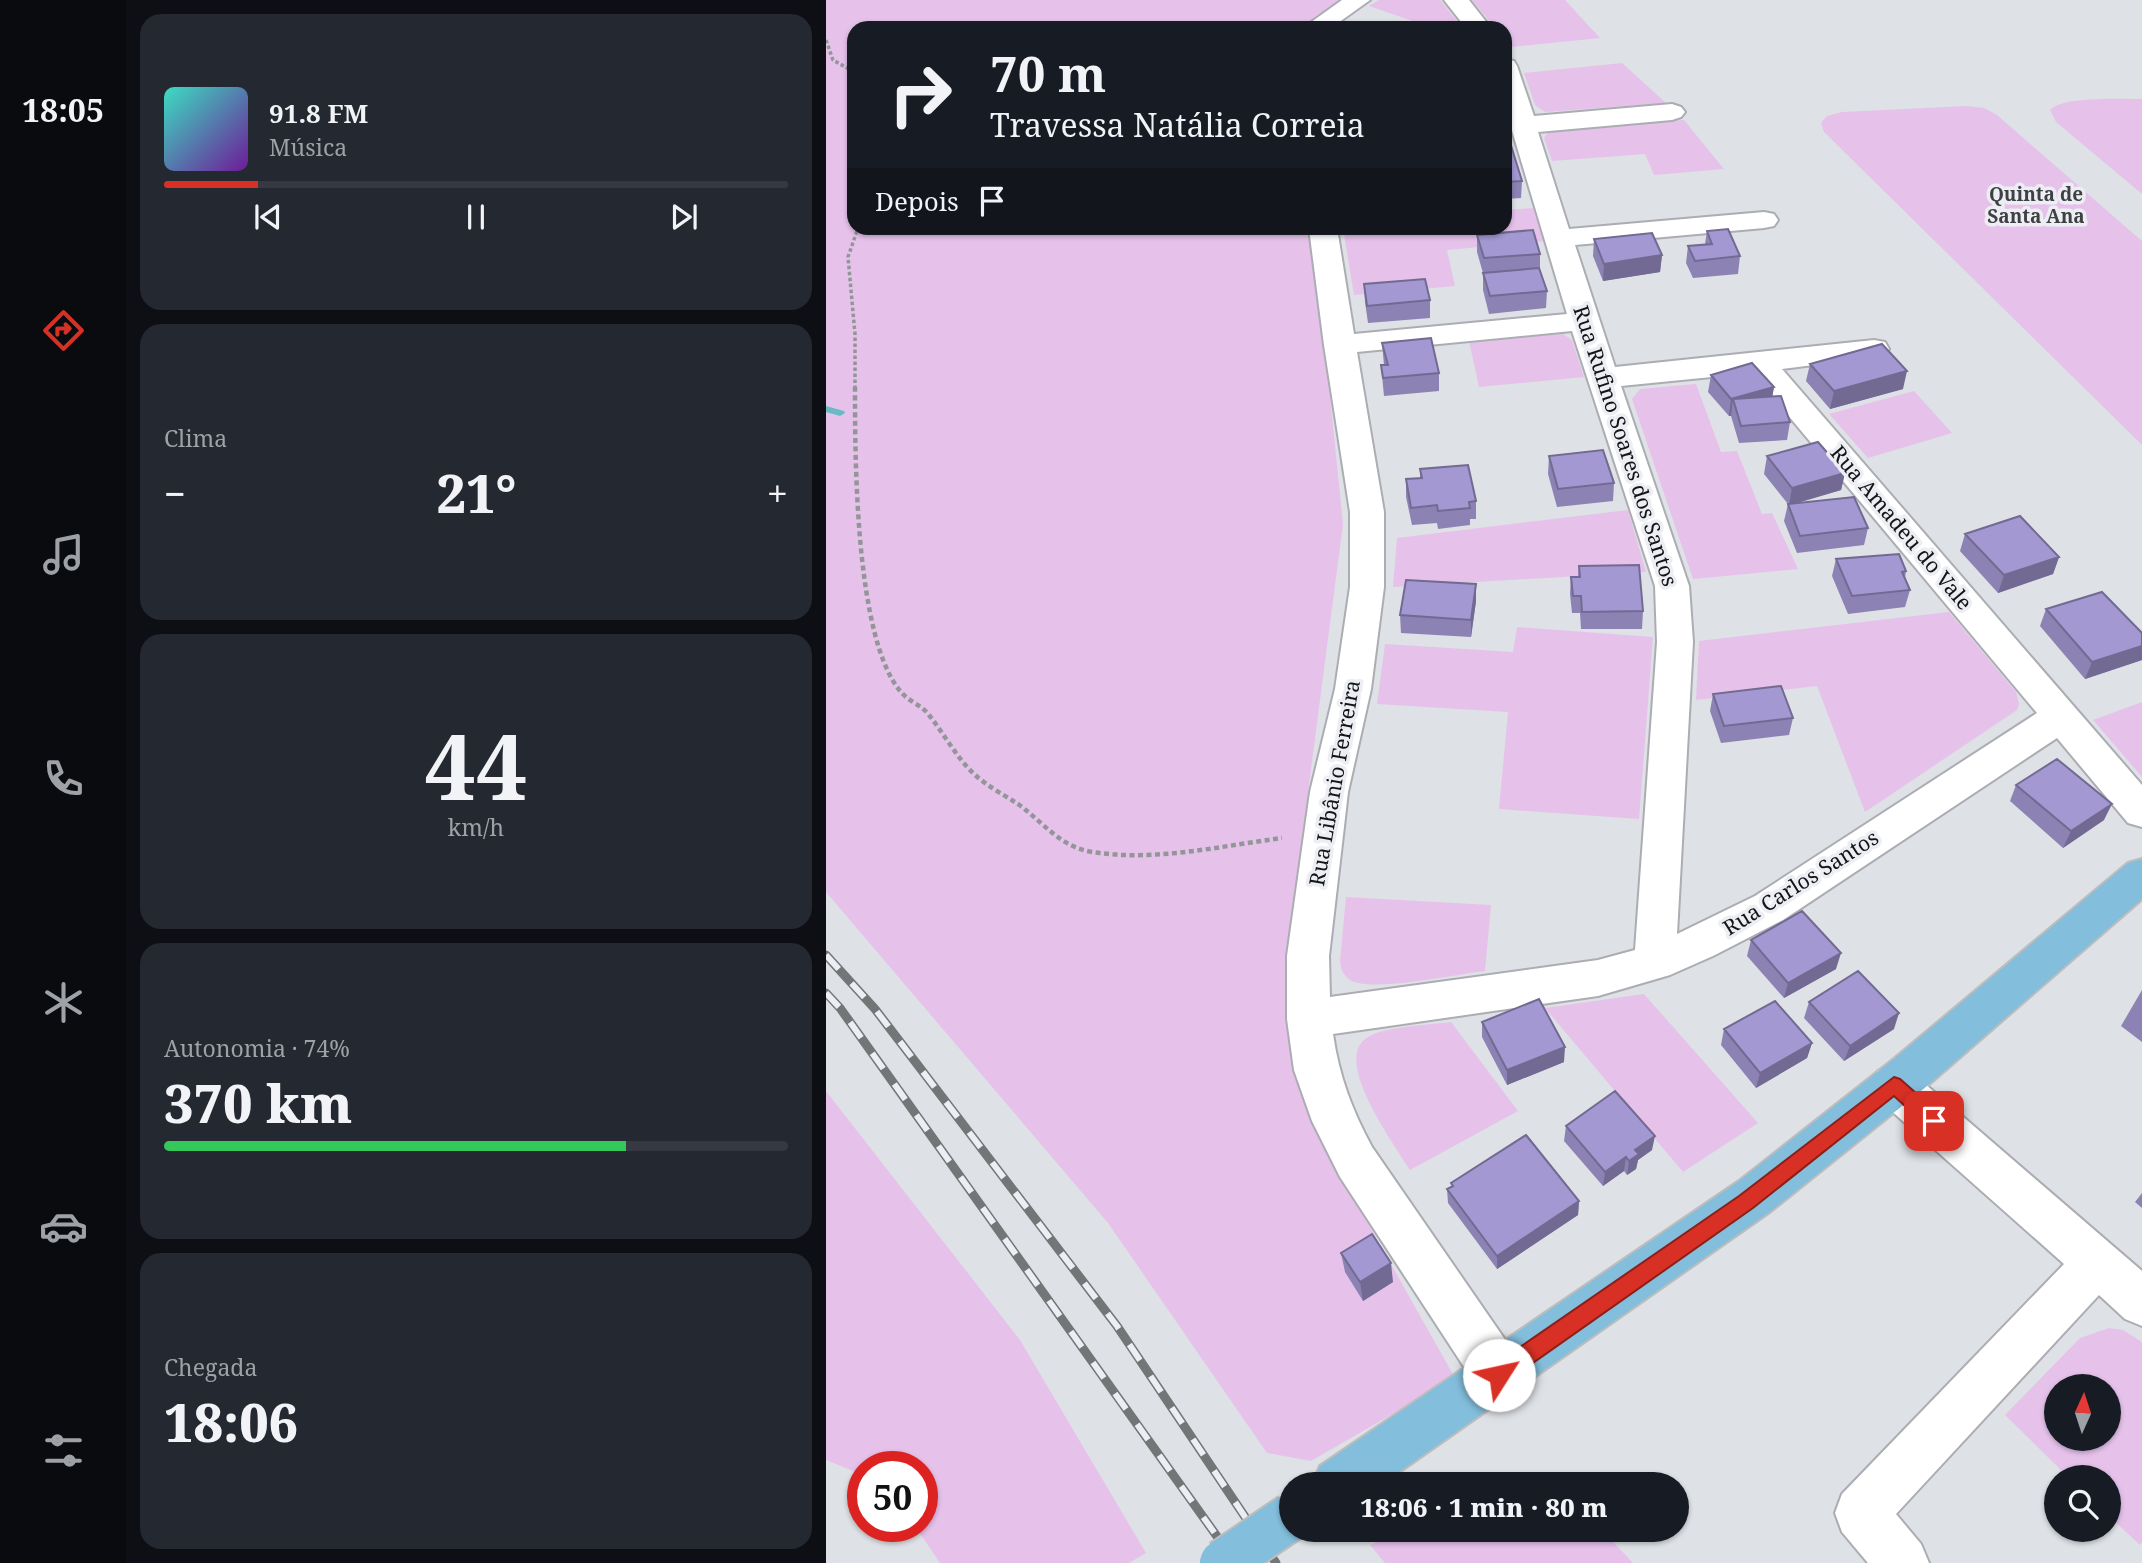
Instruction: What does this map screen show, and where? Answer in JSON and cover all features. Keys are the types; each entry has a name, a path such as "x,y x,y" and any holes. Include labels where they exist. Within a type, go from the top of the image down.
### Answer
{"main road":[{"path":"1356,1472 1746,1202 1894,1085 2142,875"},
{"path":"1223,1563 1279,1525"}],"street":[{"path":"1326,21 1358,0"},
{"path":"1456,0 1473,21"},
{"name":"Rua Rufino Soares dos Santos","path":"1512,88 1584,321 1665,558 1672,586 1676,615 1656,962"},
{"path":"1524,125 1672,112"},
{"path":"1559,238 1764,220"},
{"name":"Rua Libânio Ferreira","path":"1324,235 1367,512 1369,548 1367,587 1353,689 1329,792 1308,956 1309,1019 1316,1070 1334,1121 1356,1162 1499,1375"},
{"path":"1339,345 1584,321"},
{"path":"1604,379 1874,349"},
{"name":"Rua Amadeu do Vale","path":"1746,363 1773,377 2142,812"},
{"name":"Rua Carlos Santos","path":"1309,1019 1598,978 1656,962 1769,908 2060,717"},
{"path":"1894,1085 2142,1302"},
{"path":"1902,1563 1861,1513 2097,1263"}],"path":[{"path":"826,40 831,46 833,60 847,68"},
{"path":"856,235 848,257 855,334 855,466 863,556 869,607 885,665 901,692 925,710 974,774 1023,808 1062,842 1090,852 1122,855 1163,854 1250,841 1323,837"}],"shaded area":[{"path":"826,0 1341,0 1312,21 847,21 847,235 1314,235 1343,524 1287,953 1310,1120 1455,1378 1311,1461 1267,1453 1108,1223 826,892"},
{"path":"1379,0 1440,0 1457,21 1413,21 1369,6"},
{"path":"1472,0 1565,0 1600,38 1512,47 1512,21 1489,21"},
{"path":"1622,63 1666,103 1545,112 1535,105 1524,73"},
{"path":"2142,99 2142,194 2056,122 2050,110 2079,100"},
{"path":"1966,106 1984,108 1997,115 2142,241 2142,445 1824,132 1821,123 1827,116 1842,112"},
{"path":"1684,120 1724,169 1654,175 1645,154 1552,161 1544,138 1548,132 1560,129"},
{"path":"1533,208 1544,241 1447,250 1455,286 1354,295 1344,235 1512,235 1512,210"},
{"path":"1563,334 1572,340 1584,377 1479,387 1469,341"},
{"path":"1696,384 1721,452 1737,451 1762,514 1772,513 1798,569 1693,579 1632,399 1640,389"},
{"path":"1914,391 1952,433 1868,458 1829,414"},
{"path":"1628,510 1646,572 1393,587 1397,538"},
{"path":"1949,612 2016,692 2019,704 2017,710 1865,812 1817,686 1696,700 1699,641"},
{"path":"1517,627 1653,637 1639,819 1499,809 1508,712 1377,704 1385,644 1513,652"},
{"path":"2142,702 2142,777 2093,720"},
{"path":"1346,897 1491,905 1485,971 1395,984 1350,980 1343,972 1340,961"},
{"path":"1644,994 1758,1123 1683,1172 1545,1008"},
{"path":"1451,1022 1518,1111 1410,1170 1370,1104 1357,1066 1357,1050 1365,1039 1382,1031"},
{"path":"826,1091 1020,1340 1146,1553 1129,1563 940,1563 926,1542 938,1542 938,1451 847,1451 847,1469 826,1460"},
{"path":"2109,1328 2123,1330 2142,1342 2140,1545 2121,1527 2121,1465 2056,1465 2005,1415 2044,1375 2044,1451 2121,1451 2121,1374 2045,1374 2080,1338"},
{"path":"1377,1542 1613,1542 1633,1563 1385,1563 1370,1545"}],"building":[{"path":"1512,149 1522,181 1512,182"},
{"path":"1728,229 1740,256 1695,261 1688,246 1712,244 1707,231"},
{"path":"1533,230 1540,254 1484,258 1477,235 1512,235 1512,232"},
{"path":"1652,233 1662,255 1604,264 1594,239"},
{"path":"1539,268 1547,291 1490,296 1483,273"},
{"path":"1425,279 1430,300 1367,306 1364,284"},
{"path":"1431,338 1439,373 1383,378 1381,365 1388,365 1382,343"},
{"path":"1882,344 1907,371 1834,391 1810,364"},
{"path":"1752,363 1774,387 1731,399 1711,375"},
{"path":"1781,396 1790,422 1741,426 1733,399"},
{"path":"1818,442 1845,473 1792,488 1767,456"},
{"path":"1603,450 1614,483 1558,489 1549,456"},
{"path":"1468,465 1476,501 1469,502 1470,508 1438,511 1437,505 1411,508 1406,479 1422,478 1420,469"},
{"path":"1854,497 1868,528 1800,536 1788,504"},
{"path":"2020,516 2059,557 2004,575 1965,534"},
{"path":"1899,554 1906,571 1902,572 1910,590 1852,596 1836,559"},
{"path":"1639,565 1643,611 1582,612 1581,596 1573,596 1571,577 1580,577 1579,566"},
{"path":"1406,580 1476,584 1471,620 1400,615"},
{"path":"2102,592 2142,633 2142,646 2092,662 2046,609"},
{"path":"1781,686 1793,718 1724,726 1713,694"},
{"path":"2057,759 2112,804 2071,831 2016,785"},
{"path":"1802,911 1841,953 1788,983 1751,940"},
{"path":"1858,971 1899,1013 1850,1046 1809,1002"},
{"path":"1539,999 1565,1047 1507,1070 1482,1022"},
{"path":"1775,1001 1812,1043 1760,1073 1724,1029"},
{"path":"1615,1091 1655,1136 1635,1150 1639,1154 1629,1161 1626,1157 1605,1172 1566,1126"},
{"path":"1526,1135 1579,1201 1497,1256 1447,1189 1453,1186 1451,1183"},
{"path":"1372,1234 1391,1263 1360,1282 1341,1253"}],"waterway":[{"path":"826,409 840,413"}],"railway":[{"path":"826,955 875,1009 1117,1326 1276,1563"},
{"path":"826,993 840,1008 1236,1563"}],"district":[{"name":"Quinta de Santa Ana","path":"2036,205"}],"route":[{"path":"1499,1375 1746,1202 1894,1085 1934,1121"}]}
